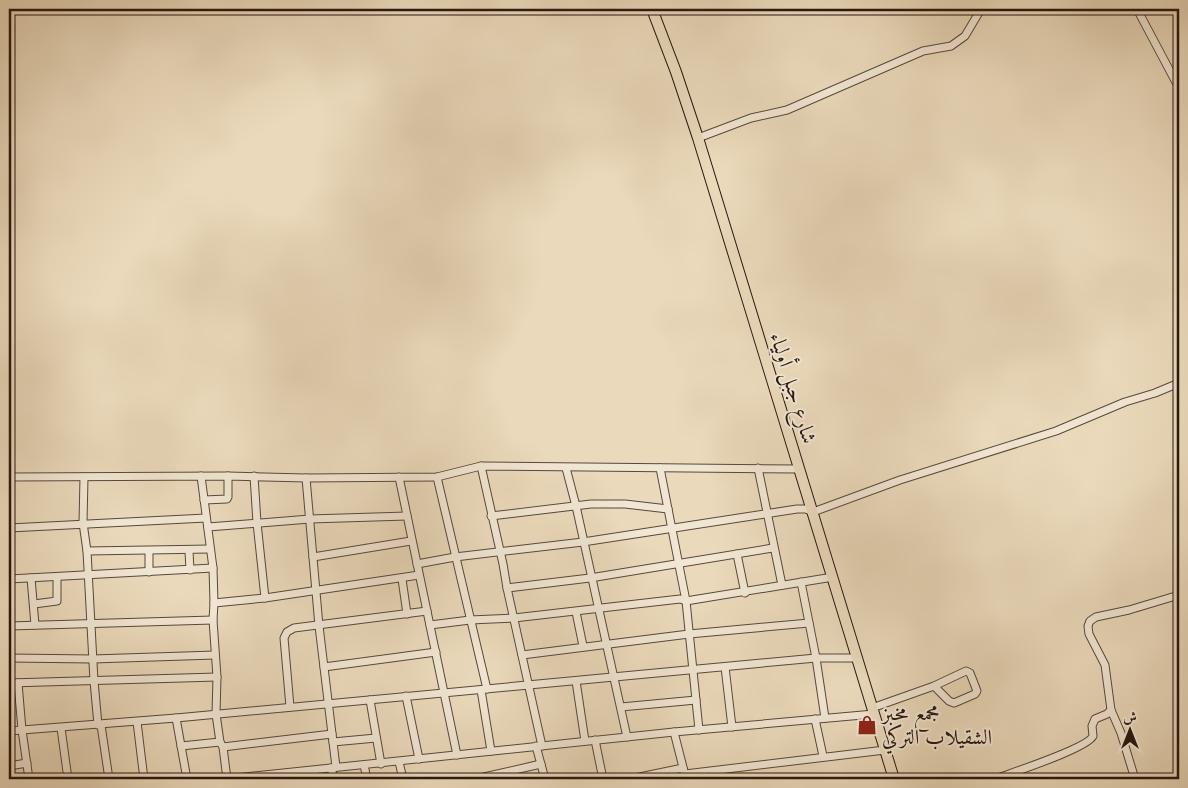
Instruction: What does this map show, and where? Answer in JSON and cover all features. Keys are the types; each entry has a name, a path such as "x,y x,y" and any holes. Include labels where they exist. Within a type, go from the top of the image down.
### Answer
{"highway":[{"name":"شارع جبل أولياء","path":"652,9 698,138 894,779"}],"street":[{"path":"698,138 751,118 787,110 914,54 932,48 951,46 964,36 981,9"},
{"path":"1137,9 1179,88"},
{"path":"417,564 455,556 583,542 797,509 806,509 813,512 900,480 1056,431 1125,402 1179,383"},
{"path":"9,477 437,477 481,466 798,469"},
{"path":"481,466 530,685 541,764 545,779"},
{"path":"566,468 627,737"},
{"path":"660,468 686,601 699,730"},
{"path":"758,468 782,585"},
{"path":"202,476 212,568 216,714 226,779 298,776 333,768 815,719 873,711 966,671 970,673 977,691 975,694 954,703 949,702 934,686"},
{"path":"204,500 227,499 228,476"},
{"path":"254,476 265,598"},
{"path":"84,477 83,523 87,551 94,681 109,779"},
{"path":"399,477 457,755"},
{"path":"437,477 484,690 491,751"},
{"path":"306,478 319,626 333,742 334,779"},
{"path":"491,516 591,504 625,504 668,509"},
{"path":"208,527 310,519 406,516"},
{"path":"9,528 206,518"},
{"path":"313,557 412,541"},
{"path":"507,588 590,578 773,548"},
{"path":"149,550 149,572"},
{"path":"189,550 190,570"},
{"path":"87,551 210,550"},
{"path":"737,554 745,593"},
{"path":"9,579 212,568"},
{"path":"214,603 265,598 419,575"},
{"path":"34,604 58,601 56,577"},
{"path":"31,578 35,625"},
{"path":"402,578 407,614"},
{"path":"430,625 576,612 680,599 686,601 833,578"},
{"path":"801,582 816,658 824,718"},
{"path":"1135,779 1121,733 1111,710 1107,672 1089,634 1088,626 1090,621 1096,617 1129,610 1179,595"},
{"path":"290,707 284,638 287,632 294,628 427,611"},
{"path":"576,612 583,646"},
{"path":"9,626 213,620"},
{"path":"522,655 606,643 809,623"},
{"path":"324,667 436,652"},
{"path":"9,658 93,659 215,655"},
{"path":"9,730 137,722 816,658 857,658"},
{"path":"725,667 732,727"},
{"path":"9,683 216,677"},
{"path":"576,681 585,741"},
{"path":"18,683 29,779"},
{"path":"406,696 418,759"},
{"path":"370,700 381,764"},
{"path":"621,707 696,700"},
{"path":"995,779 1088,742 1093,736 1094,718 1111,710"},
{"path":"176,718 187,779"},
{"path":"815,719 823,756"},
{"path":"137,722 144,779"},
{"path":"61,728 68,779"},
{"path":"674,732 685,774"},
{"path":"181,746 221,745 332,734"},
{"path":"333,742 376,738"},
{"path":"595,740 603,779"},
{"path":"630,779 885,750"},
{"path":"399,762 403,779"},
{"path":"9,766 27,763"},
{"path":"475,779 541,764"},
{"path":"364,765 367,779"}],"place":[{"name":"مجمع مخبز الشقيلاب التركي","path":"867,725"}]}
